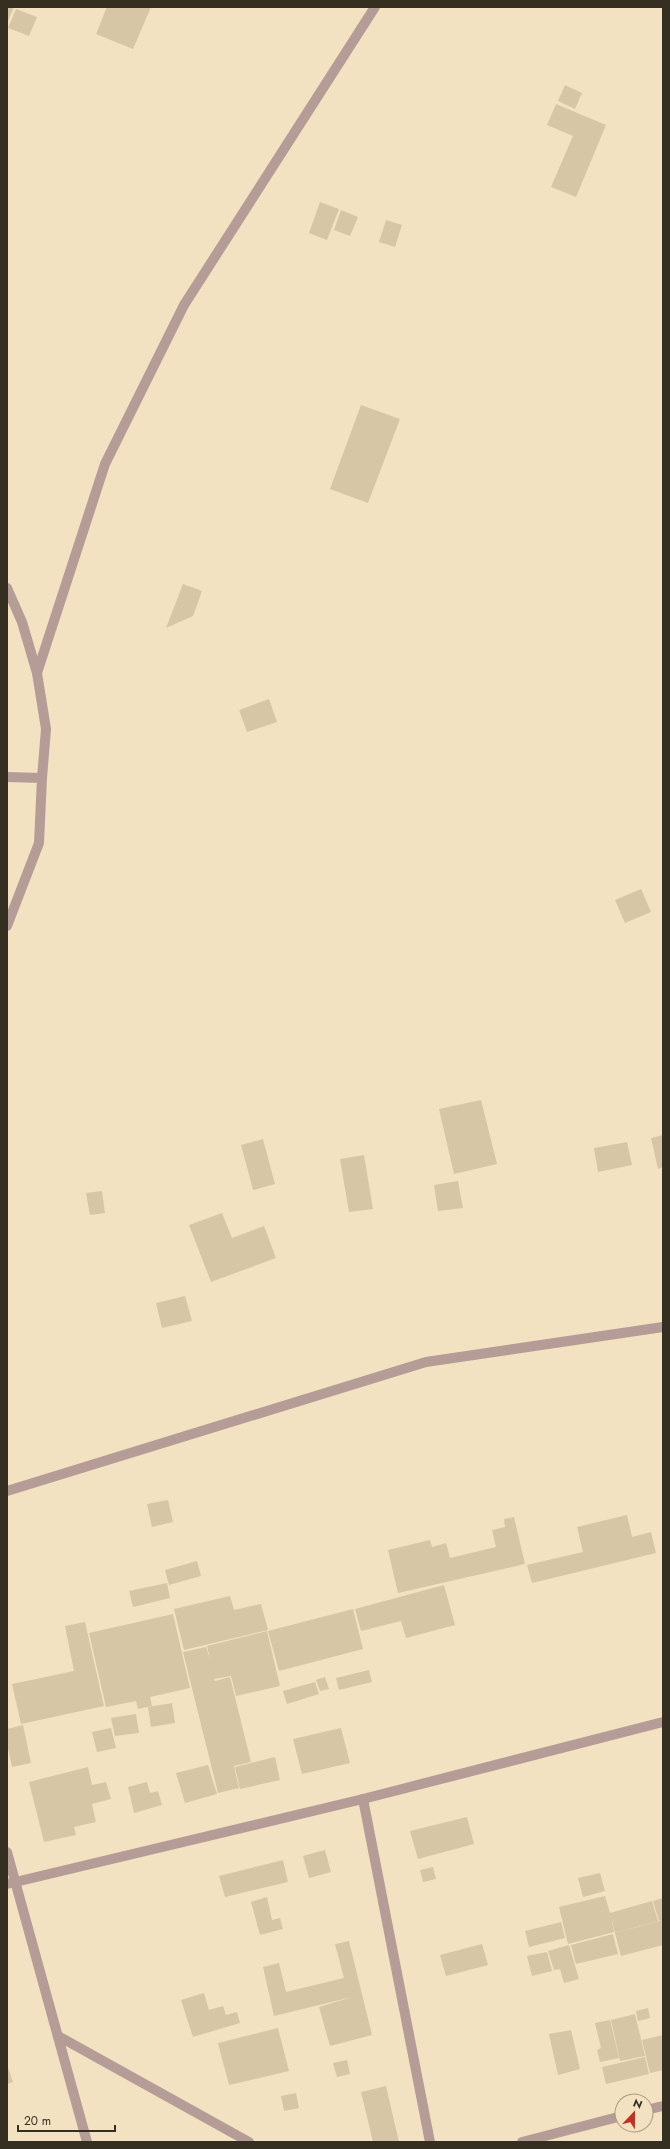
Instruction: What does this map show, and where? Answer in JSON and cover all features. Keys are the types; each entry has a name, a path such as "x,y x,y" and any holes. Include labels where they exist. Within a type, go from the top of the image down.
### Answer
{"street":[{"path":"37,673 104,464 184,305 375,7"},
{"path":"7,588 22,622 37,673 46,729 39,843 7,926"},
{"path":"7,776 42,778"},
{"path":"7,1490 426,1362 663,1327"},
{"path":"11,1883 363,1799 663,1722"},
{"path":"363,1799 430,2142"},
{"path":"7,1852 11,1883 58,2036 87,2142"},
{"path":"58,2036 249,2142"},
{"path":"522,2142 614,2118"}],"building":[{"path":"7,7 14,7 8,21 7,21"},
{"path":"107,7 151,7 133,49 96,34"},
{"path":"16,9 37,17 29,36 8,28"},
{"path":"565,85 582,93 575,109 558,101"},
{"path":"556,104 606,125 576,197 551,187 573,136 547,125"},
{"path":"320,202 339,209 327,240 309,233"},
{"path":"341,210 358,217 350,236 334,230"},
{"path":"386,220 402,225 395,247 379,242"},
{"path":"361,405 400,419 368,503 330,489"},
{"path":"183,584 202,591 193,616 166,628"},
{"path":"269,699 277,722 247,732 239,710"},
{"path":"641,889 651,912 625,923 615,900"},
{"path":"481,1100 497,1164 454,1174 439,1109"},
{"path":"663,1135 663,1167 658,1169 651,1138"},
{"path":"263,1139 275,1184 253,1190 241,1145"},
{"path":"627,1142 632,1165 598,1172 594,1148"},
{"path":"364,1155 373,1209 349,1212 340,1159"},
{"path":"458,1181 463,1208 438,1211 434,1185"},
{"path":"102,1191 105,1213 90,1215 86,1193"},
{"path":"222,1213 232,1238 264,1226 276,1258 211,1282 189,1225"},
{"path":"185,1296 192,1321 162,1328 156,1303"},
{"path":"168,1500 173,1522 152,1527 147,1504"},
{"path":"627,1515 632,1537 651,1532 656,1553 532,1583 527,1565 583,1552 577,1527"},
{"path":"514,1517 525,1564 398,1593 388,1550 430,1540 432,1547 446,1543 450,1558 496,1547 492,1530 505,1527 504,1519"},
{"path":"197,1561 201,1576 169,1585 165,1570"},
{"path":"167,1583 170,1598 133,1607 129,1591"},
{"path":"444,1585 455,1625 406,1638 401,1621 361,1631 355,1609"},
{"path":"230,1596 234,1610 261,1604 268,1630 184,1650 174,1609"},
{"path":"353,1609 363,1649 279,1671 268,1631"},
{"path":"173,1614 190,1688 150,1697 152,1706 138,1709 136,1701 106,1707 89,1633"},
{"path":"85,1622 104,1706 21,1724 12,1684 74,1671 65,1626"},
{"path":"267,1631 280,1686 236,1696 231,1676 214,1679 215,1681 230,1677 251,1762 234,1766 239,1788 218,1793 183,1652 206,1647 210,1659 207,1646"},
{"path":"369,1670 372,1682 339,1690 336,1678"},
{"path":"325,1677 329,1689 320,1691 316,1680"},
{"path":"315,1682 319,1694 287,1704 283,1691"},
{"path":"172,1703 175,1723 151,1727 148,1707"},
{"path":"136,1714 139,1733 115,1736 111,1718"},
{"path":"23,1725 31,1763 12,1767 7,1743 7,1729"},
{"path":"111,1728 116,1748 97,1752 92,1732"},
{"path":"341,1728 350,1763 302,1774 293,1739"},
{"path":"275,1757 280,1780 240,1789 235,1767"},
{"path":"208,1765 217,1794 185,1803 176,1773"},
{"path":"88,1767 92,1785 106,1782 111,1799 92,1804 96,1822 74,1827 76,1835 44,1842 29,1782"},
{"path":"147,1782 150,1793 158,1791 162,1805 134,1813 128,1787"},
{"path":"467,1817 474,1844 418,1859 410,1831"},
{"path":"325,1850 331,1872 309,1878 303,1856"},
{"path":"283,1860 288,1882 225,1897 219,1876"},
{"path":"433,1867 436,1879 423,1882 420,1870"},
{"path":"600,1873 605,1891 583,1897 578,1878"},
{"path":"605,1896 610,1913 652,1901 658,1921 615,1933 611,1917 614,1932 568,1944 559,1907"},
{"path":"267,1897 272,1920 280,1918 283,1929 260,1935 251,1902"},
{"path":"663,1898 663,1920 659,1921 653,1901"},
{"path":"663,1920 663,1945 621,1956 615,1933"},
{"path":"561,1922 565,1938 529,1947 525,1931"},
{"path":"613,1934 618,1954 576,1964 571,1945"},
{"path":"349,1941 372,2035 330,2046 319,2007 352,1997 274,2016 263,1967 279,1963 286,1992 344,1978 335,1944"},
{"path":"482,1944 488,1965 446,1976 440,1955"},
{"path":"569,1945 579,1979 564,1983 560,1969 554,1970 548,1951"},
{"path":"547,1952 552,1971 532,1976 527,1956"},
{"path":"204,1993 209,2010 223,2006 226,2015 237,2012 240,2023 193,2037 181,2000"},
{"path":"648,2008 650,2018 638,2021 636,2011"},
{"path":"635,2014 645,2056 620,2061 611,2020"},
{"path":"610,2020 619,2058 600,2062 597,2050 601,2048 595,2023"},
{"path":"278,2028 289,2071 229,2085 218,2043"},
{"path":"571,2030 580,2069 558,2075 549,2034"},
{"path":"663,2035 663,2070 650,2073 642,2040"},
{"path":"645,2057 649,2074 606,2084 602,2067"},
{"path":"347,2060 350,2074 337,2077 333,2063"},
{"path":"7,2065 13,2082 7,2084"},
{"path":"386,2086 399,2142 373,2142 361,2092"},
{"path":"296,2093 299,2108 284,2111 281,2096"}]}
